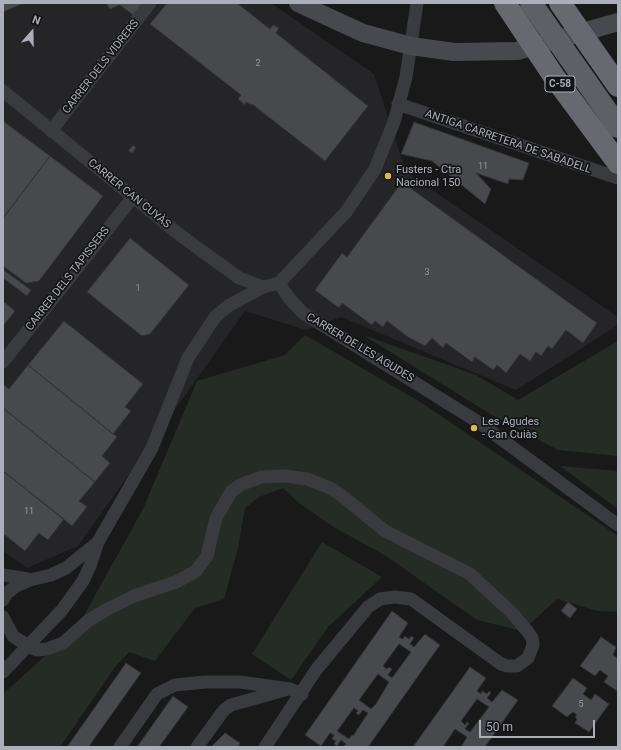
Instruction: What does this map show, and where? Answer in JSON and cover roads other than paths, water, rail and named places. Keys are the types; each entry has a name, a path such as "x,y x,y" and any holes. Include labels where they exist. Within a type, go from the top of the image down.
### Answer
{"highway":[{"name":"C-58","path":"505,3 555,78 618,163"},
{"path":"530,3 618,127"},
{"path":"560,3 618,86"}],"main road":[{"path":"298,3 363,33 411,46 454,52 517,51 618,22"}],"street":[{"name":"CARRER DELS VIDRERS","path":"51,131 150,3"},
{"path":"4,670 73,596 90,566 98,542 152,448 188,358 215,317 228,306 263,288 279,283 346,212 376,169 394,122 406,77 416,3"},
{"name":"CARRER CAN CUYÀS","path":"3,90 51,131 180,235 239,278 263,288"},
{"name":"ANTIGA CARRETERA DE SABADELL","path":"398,104 618,178"},
{"name":"CARRER DELS TAPISSERS","path":"3,362 133,197"},
{"name":"CARRER DE LES AGUDES","path":"279,283 289,298 303,313 478,422 618,525"},
{"path":"3,617 13,636 37,650 47,649 63,643 89,620 108,609 134,596 176,582 196,571 207,556 211,547 216,518 231,492 240,485 256,478 285,476 307,479 330,488 341,495 385,531 463,569 477,579 512,613 532,638 533,645 528,658 517,666 513,667 500,664 411,599 395,597 380,599 363,612 316,670 296,691 265,747"},
{"path":"3,600 10,589 30,580 51,575 66,568 98,542"},
{"path":"3,575 30,580"},
{"path":"120,747 157,694 175,685 205,682 240,682 296,691"},
{"path":"197,747 224,710 231,705 296,691"}],"place":[{"name":"Fusters - Ctra Nacional 150","path":"388,176"},
{"name":"Les Agudes - Can Cuiàs","path":"474,428"}]}
